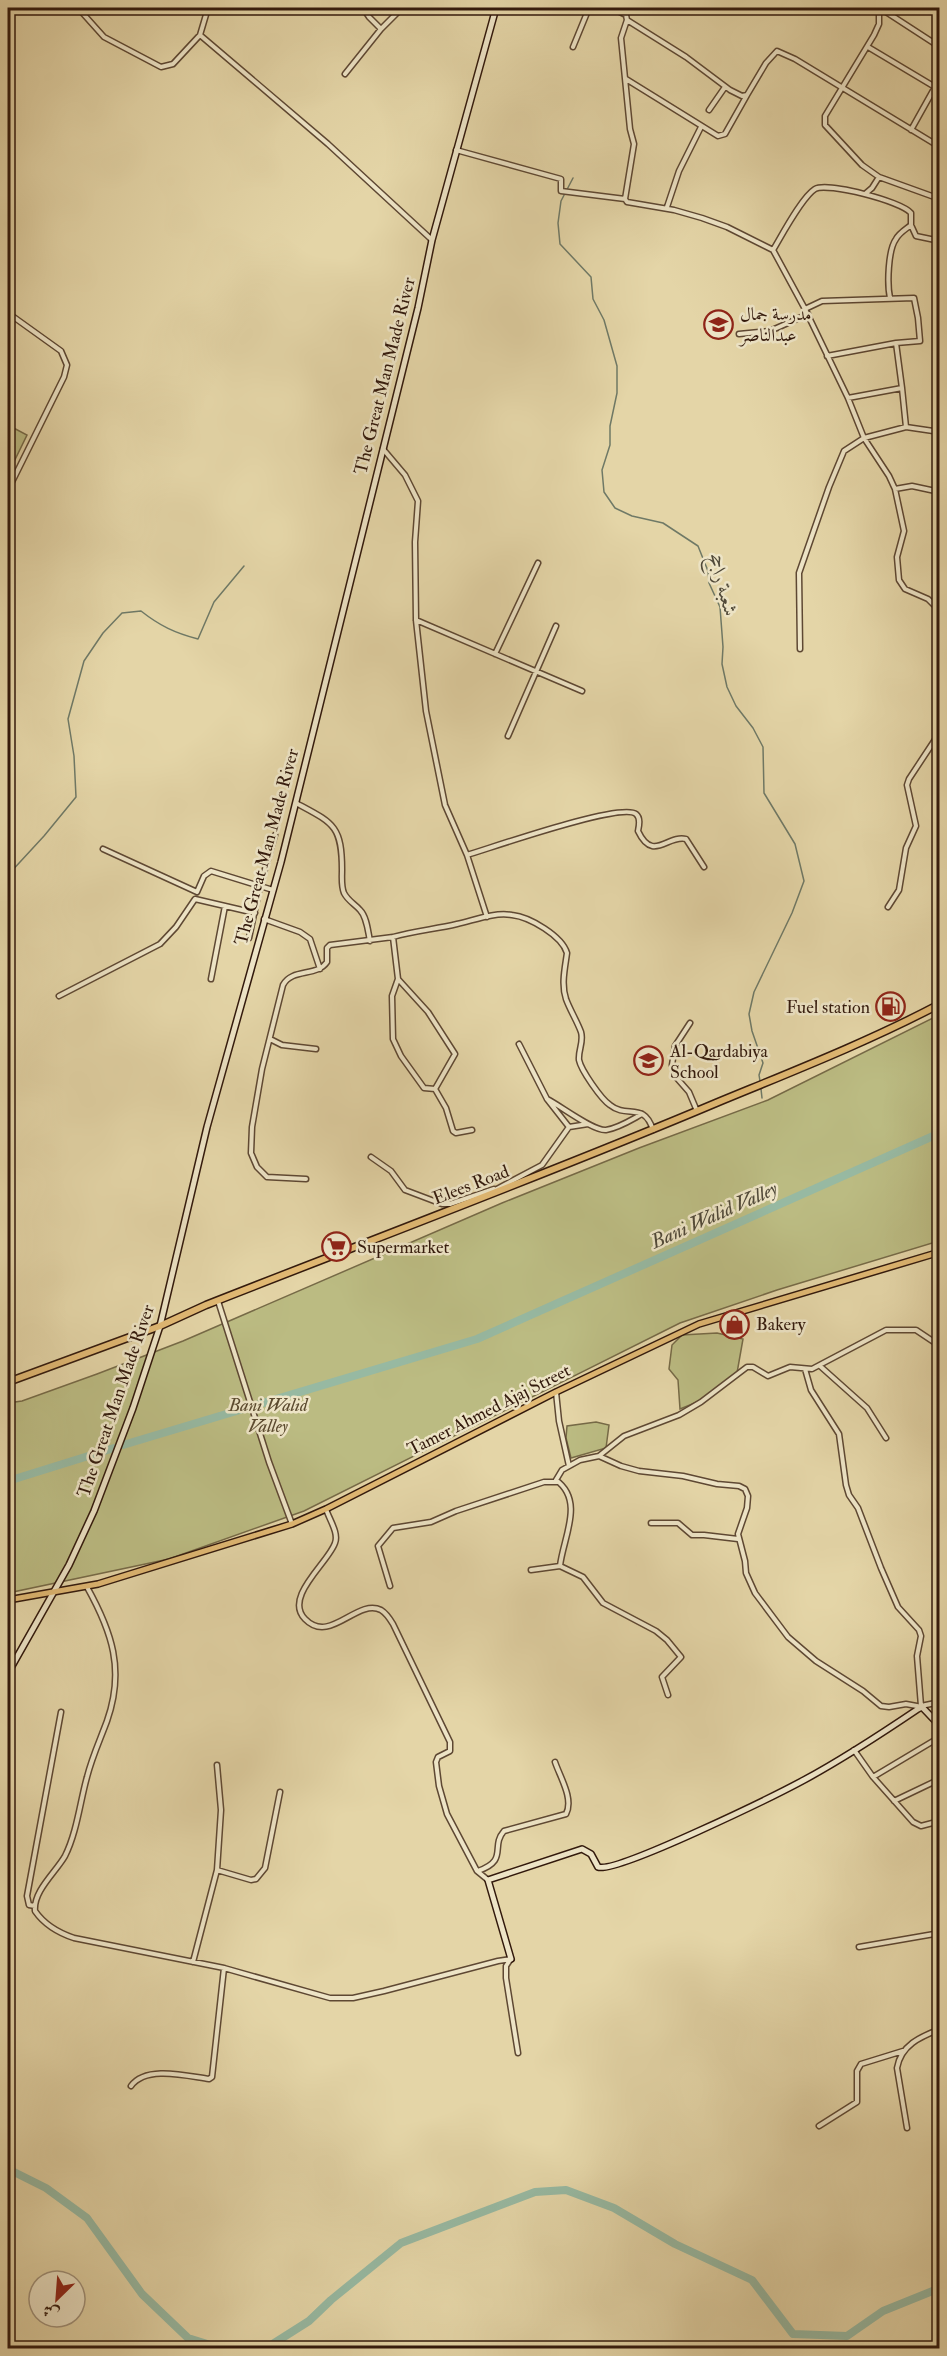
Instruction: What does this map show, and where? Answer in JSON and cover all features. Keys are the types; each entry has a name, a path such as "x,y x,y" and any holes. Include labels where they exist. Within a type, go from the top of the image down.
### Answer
{"highway":[{"name":"Elees Road","path":"8,1382 160,1326 493,1191 653,1130 880,1033 939,1004"}],"main road":[{"name":"The Great Man Made River","path":"8,1673 69,1565 94,1511 130,1418 160,1326 207,1128 295,803 418,308 432,240 496,9"},
{"name":"Tamer Ahmed Ajaj Street","path":"8,1600 87,1587 292,1524 556,1392 699,1324 939,1252"},
{"path":"511,1959 488,1880 582,1850 587,1851 594,1864 602,1869 624,1863 805,1780 922,1707 939,1726"}],"street":[{"path":"78,8 104,37 162,66 173,64 200,35 208,8"},
{"path":"363,8 381,29"},
{"path":"345,74 381,29 402,8"},
{"path":"476,8 496,9"},
{"path":"573,47 589,8"},
{"path":"612,8 626,15 627,21 621,39 630,129 634,144 625,199"},
{"path":"879,8 939,47"},
{"path":"879,8 879,24 868,47 825,116 825,125 862,165 879,177 939,199"},
{"path":"627,21 686,57 725,87 741,96 747,95"},
{"path":"200,35 328,144 432,240"},
{"path":"868,47 937,88 911,130"},
{"path":"626,79 718,136 725,134 766,63 777,51 795,59 842,90 939,147"},
{"path":"709,110 725,87"},
{"path":"667,207 680,171 701,127"},
{"path":"456,150 561,179 561,191 625,199 627,202 674,210 702,218 727,227 773,250 807,312 848,398 864,438 895,489 904,531 897,557 897,576 905,589 928,599 939,611"},
{"path":"865,194 879,177"},
{"path":"773,250 801,205 815,188 826,186 891,201 911,213 911,225 916,236 939,241"},
{"path":"890,298 888,275 893,244 896,238 911,225"},
{"path":"738,334 770,331 822,302 914,298 919,343 896,343 827,356"},
{"path":"8,313 61,351 67,365 64,377 8,490"},
{"path":"896,343 906,428"},
{"path":"848,398 902,388"},
{"path":"800,649 799,573 841,456 847,448 864,438 906,428 939,432"},
{"path":"383,449 405,475 418,501 415,542 416,620 426,711 442,792 467,855 487,917"},
{"path":"895,489 912,486 939,492"},
{"path":"495,654 538,564"},
{"path":"416,620 582,692"},
{"path":"508,736 556,626"},
{"path":"888,907 899,890 906,848 916,826 907,785 939,732"},
{"path":"295,803 316,814 336,828 339,833 343,890 349,900 362,911 370,941"},
{"path":"467,855 602,813 631,812 638,815 640,819 638,831 649,844 656,847 684,838 691,844 704,867"},
{"path":"249,938 260,886 275,835"},
{"path":"103,849 197,892"},
{"path":"59,996 160,944 176,927 195,898 204,876 211,871 273,890"},
{"path":"195,898 255,913"},
{"path":"211,979 225,906"},
{"path":"306,1179 267,1177 257,1167 251,1154 252,1126 262,1069 285,981 291,976 320,969 327,962 327,948 330,945 393,937 487,917 516,915 546,930 563,943 567,953 563,985 567,1002 582,1034 579,1061 582,1068 607,1104 642,1114 650,1119 653,1130"},
{"path":"264,919 300,932 310,939 320,969"},
{"path":"393,937 398,980 392,996 393,1039 396,1048 424,1088 435,1089"},
{"path":"398,980 428,1012 455,1054 435,1089"},
{"path":"690,1023 675,1046 672,1065 675,1076 689,1092 697,1112"},
{"path":"270,1039 282,1046 316,1049"},
{"path":"519,1044 547,1099 568,1127"},
{"path":"435,1089 446,1108 453,1131 456,1133 472,1130"},
{"path":"547,1099 568,1110 588,1125 604,1130 642,1114"},
{"path":"371,1156 391,1171 405,1190 442,1204 450,1204 493,1191 542,1165 568,1127 588,1125"},
{"path":"218,1301 269,1462 292,1524"},
{"path":"560,1566 572,1514 567,1496 556,1480 559,1474 569,1466 580,1460 599,1456 624,1436 676,1416 694,1406 747,1367 753,1367 768,1376 790,1367 805,1369 820,1366 886,1330 916,1330 939,1346"},
{"path":"820,1366 867,1408 886,1438"},
{"path":"805,1369 811,1390 837,1428 849,1495 858,1508 898,1607 919,1630 921,1636 917,1656 922,1707"},
{"path":"556,1392 559,1421 569,1466"},
{"path":"599,1456 639,1471 683,1476 745,1489 748,1496 747,1508 738,1539 743,1549 749,1584 800,1649 863,1691 881,1706 906,1704 922,1707 939,1702"},
{"path":"390,1586 378,1546 393,1528 431,1522 456,1511 544,1482 559,1482"},
{"path":"326,1509 336,1534 335,1544 305,1586 300,1601 301,1614 305,1620 322,1627 332,1625 362,1610 379,1609 393,1624 450,1742 450,1751 438,1757 436,1762 439,1786 447,1814 477,1871 488,1880"},
{"path":"651,1523 678,1523 692,1535 704,1534 738,1539"},
{"path":"531,1570 560,1566 583,1578 603,1603 656,1631 667,1640 681,1657 662,1677 668,1695"},
{"path":"93,1598 98,1584"},
{"path":"87,1587 105,1622 114,1647 117,1685 87,1777 66,1852 39,1895 35,1906 40,1918 66,1935 224,1968 318,1996 342,1999 384,1991 498,1960 511,1959"},
{"path":"35,1906 28,1905 27,1896 61,1712"},
{"path":"873,1778 939,1737"},
{"path":"854,1750 873,1778 913,1822 921,1826 939,1821"},
{"path":"477,1871 490,1867 495,1862 498,1855 499,1838 504,1831 566,1814 569,1806 567,1795 555,1762"},
{"path":"194,1962 217,1870 221,1810 217,1765"},
{"path":"894,1801 939,1779"},
{"path":"217,1870 251,1880 262,1874 280,1792"},
{"path":"859,1947 939,1932"},
{"path":"511,1959 506,1966 506,1978 518,2053"},
{"path":"131,2086 136,2079 146,2075 177,2074 209,2079 212,2077 224,1968"},
{"path":"819,2126 857,2102 857,2071 861,2064 903,2051 918,2039 939,2029"},
{"path":"903,2051 897,2068 907,2128"}],"green space":[{"path":"8,425 27,435 8,474"},
{"name":"Bani Walid Valley","path":"939,1015 939,1241 777,1290 680,1323 304,1511 169,1559 8,1593 8,1403 22,1401 183,1341 502,1203 639,1148 768,1100"},
{"path":"717,1333 743,1339 737,1373 711,1394 680,1409 678,1380 669,1369 672,1345 682,1335"},
{"path":"596,1422 609,1425 606,1448 571,1458 566,1438 567,1426"}],"waterway":[{"name":"شعبة راجح","path":"573,178 561,201 558,223 560,244 591,277 593,299 604,320 617,366 617,393 610,426 610,445 602,470 604,492 615,508 632,516 663,523 698,546 708,571 709,583 720,607 722,664 727,687 736,706 753,728 763,747 764,793 795,844 804,881 792,913 754,992 749,1014 763,1063 759,1075 760,1081"},
{"path":"8,875 76,797 74,756 68,719 84,661 103,633 122,613 141,611 168,628 198,639 214,602 244,566"},
{"path":"761,1089 762,1098"},
{"name":"Bani Walid Valley","path":"123,1445 477,1339 940,1133"},
{"name":"Bani Walid Valley","path":"8,1481 114,1448"},
{"path":"8,2169 46,2188 87,2218 142,2294 188,2338 217,2347 268,2347 309,2321 401,2243 535,2192 566,2190 614,2208 675,2244 752,2280 793,2334 847,2336 883,2311 940,2288"}],"place":[{"name":"مدرسة جمال عبدالناصر","path":"719,324"},
{"name":"Fuel station","path":"891,1007"},
{"name":"Al-Qardabiya School","path":"649,1061"},
{"name":"Supermarket","path":"336,1247"},
{"name":"Bakery","path":"735,1324"}]}
